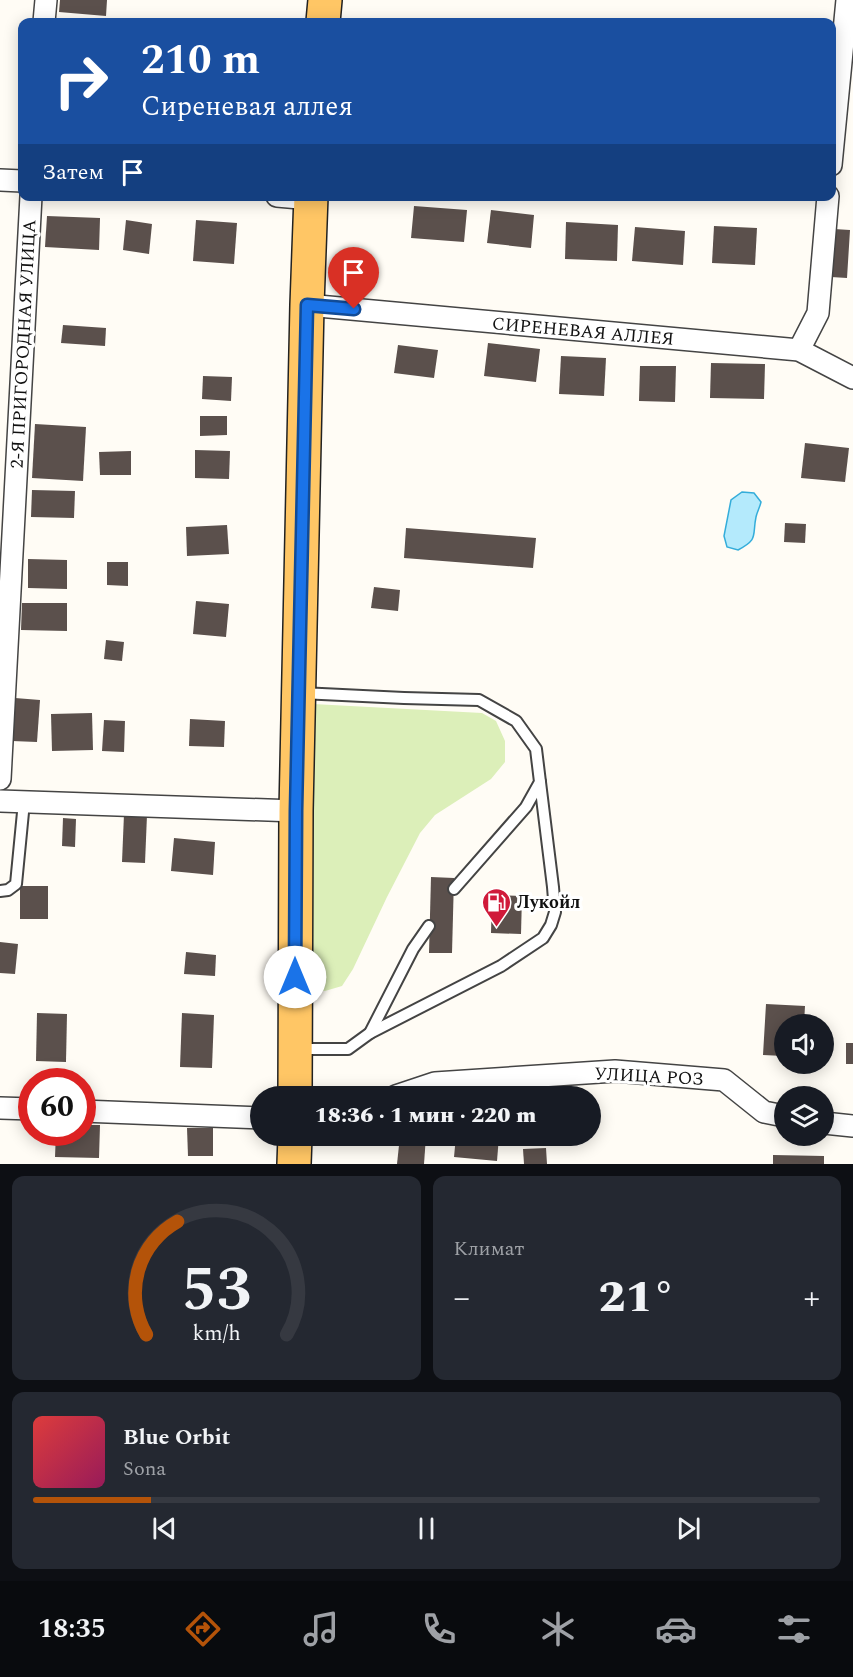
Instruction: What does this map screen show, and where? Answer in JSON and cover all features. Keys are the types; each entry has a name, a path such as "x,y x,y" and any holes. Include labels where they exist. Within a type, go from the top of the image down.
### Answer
{"main road":[{"path":"323,18 325,0"},
{"path":"295,1086 296,811 311,201"},
{"path":"294,1146 294,1164"}],"street":[{"path":"44,18 46,0"},
{"path":"836,113 847,0"},
{"path":"0,180 18,181"},
{"name":"2-Я ПРИГОРОДНАЯ УЛИЦА","path":"0,779 31,201"},
{"path":"799,350 818,313 828,201"},
{"name":"СИРЕНЕВАЯ АЛЛЕЯ","path":"307,305 799,350 853,378"},
{"path":"0,801 296,811"},
{"name":"УЛИЦА РОЗ","path":"426,1086 435,1083 615,1071 724,1080 764,1112 774,1114"},
{"path":"0,1108 18,1109"},
{"path":"96,1112 250,1118"},
{"path":"834,1124 853,1126"}],"lane":[{"path":"295,1049 348,1049 370,1033 501,966 543,938 551,925 555,912 536,748 516,721 479,700 299,692"},
{"path":"454,889 526,807 540,782"},
{"path":"0,891 8,890 16,884 24,802"},
{"path":"370,1033 413,949 429,926"}],"green space":[{"path":"313,704 482,713 496,721 505,741 505,762 491,779 435,815 420,833 353,969 342,986 325,991 309,988"}],"water":[{"path":"742,492 754,493 761,502 752,540 738,550 727,547 724,536 731,500"}],"building":[{"path":"60,0 107,0 106,16 59,12"},
{"path":"414,206 467,210 464,242 411,238"},
{"path":"491,210 534,215 531,248 487,243"},
{"path":"47,216 100,218 99,250 45,247"},
{"path":"126,220 152,224 149,254 123,250"},
{"path":"196,220 237,223 234,264 193,261"},
{"path":"566,222 618,225 617,261 565,259"},
{"path":"714,226 757,228 755,265 712,263"},
{"path":"635,227 685,231 683,265 632,261"},
{"path":"834,229 850,230 847,278 831,277"},
{"path":"63,325 106,328 105,346 61,343"},
{"path":"488,343 540,349 536,382 484,376"},
{"path":"398,345 438,350 434,378 394,373"},
{"path":"561,356 606,358 604,396 559,394"},
{"path":"711,363 765,364 764,399 710,398"},
{"path":"640,366 676,366 675,402 639,401"},
{"path":"203,376 232,377 231,401 202,399"},
{"path":"200,416 227,416 227,435 200,436"},
{"path":"35,424 86,427 83,481 32,478"},
{"path":"805,443 849,448 845,482 801,478"},
{"path":"195,450 230,451 229,479 195,478"},
{"path":"131,451 131,475 100,475 99,452"},
{"path":"32,490 75,491 74,518 31,517"},
{"path":"785,523 806,524 805,543 784,542"},
{"path":"227,525 229,554 187,556 186,527"},
{"path":"406,528 536,538 533,568 404,558"},
{"path":"28,559 67,560 67,589 28,588"},
{"path":"107,562 128,562 128,586 107,585"},
{"path":"374,587 400,590 398,611 371,608"},
{"path":"196,601 229,604 226,637 193,634"},
{"path":"22,603 67,603 67,631 21,630"},
{"path":"106,640 124,642 122,661 104,659"},
{"path":"15,698 40,700 37,742 12,741"},
{"path":"92,713 93,750 52,751 51,714"},
{"path":"190,719 225,721 224,747 189,746"},
{"path":"104,720 125,721 124,752 102,751"},
{"path":"124,814 147,815 145,863 122,862"},
{"path":"63,818 76,819 75,847 62,846"},
{"path":"174,838 215,842 213,875 171,871"},
{"path":"431,877 454,878 452,953 429,953"},
{"path":"20,886 48,886 48,919 20,919"},
{"path":"492,895 522,896 521,934 491,933"},
{"path":"0,942 18,944 15,974 0,973"},
{"path":"186,952 216,955 215,976 184,974"},
{"path":"766,1004 805,1006 805,1014 774,1014 774,1056 763,1055"},
{"path":"37,1013 67,1014 66,1062 36,1061"},
{"path":"182,1013 214,1015 212,1068 180,1067"},
{"path":"846,1043 853,1043 853,1064 846,1064"},
{"path":"96,1125 100,1125 99,1158 55,1157 55,1146 96,1146"},
{"path":"187,1128 213,1128 213,1156 188,1156"},
{"path":"399,1146 425,1146 424,1164 397,1164"},
{"path":"455,1146 498,1146 497,1161 454,1157"},
{"path":"546,1148 547,1164 524,1164 523,1149"},
{"path":"773,1155 824,1156 824,1164 773,1164"}],"place":[{"name":"Лукойл","path":"496,928"}],"route":[{"path":"295,977 296,811 307,305 354,309"}]}
